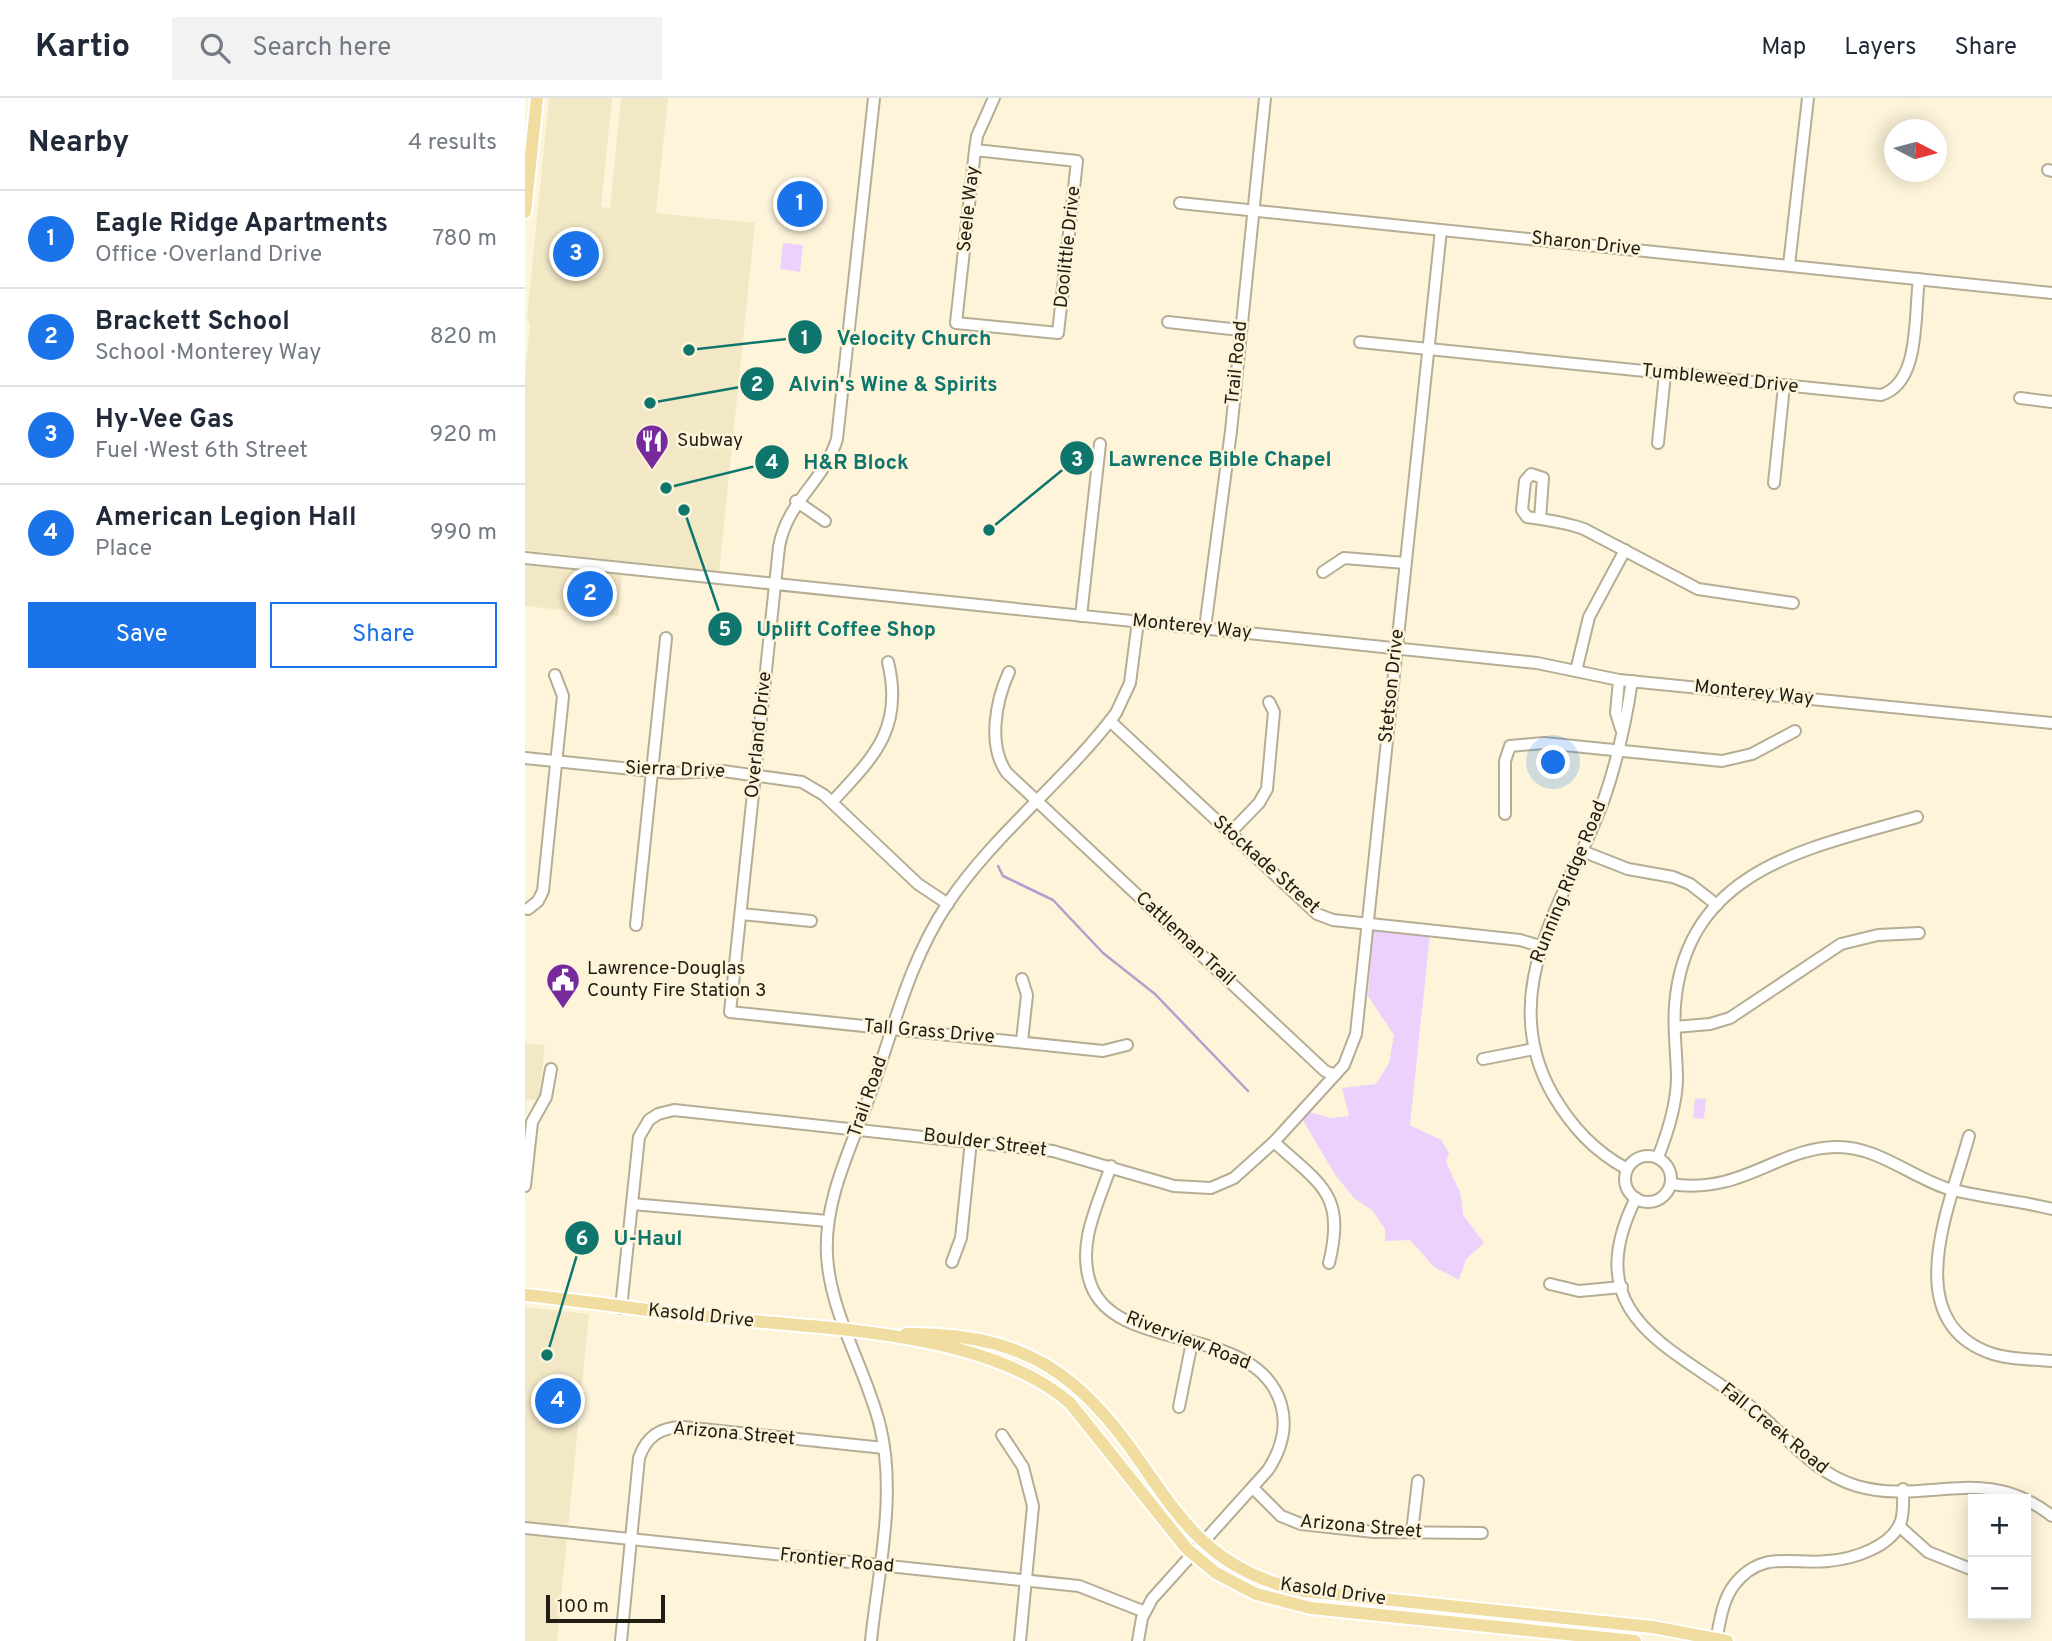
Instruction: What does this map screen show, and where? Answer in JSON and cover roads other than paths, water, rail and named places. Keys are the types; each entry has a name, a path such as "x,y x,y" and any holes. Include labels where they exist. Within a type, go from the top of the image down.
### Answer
{"main road":[{"path":"525,212 537,98"},
{"name":"Kasold Drive","path":"525,1295 847,1332 968,1336 996,1342 1044,1364 1086,1397 1188,1529 1250,1574 1298,1590 1652,1627 1720,1640"},
{"name":"Kasold Drive","path":"878,1335 1002,1361 1047,1384 1086,1419 1165,1525 1192,1554 1236,1585 1293,1605 1635,1641"}],"street":[{"name":"Overland Drive","path":"730,1012 781,534 796,501 825,466 837,439 874,98"},
{"name":"Seele Way","path":"994,98 977,136 956,323 1058,333"},
{"name":"Trail Road","path":"1205,628 1231,431 1265,98"},
{"path":"1789,265 1808,98"},
{"name":"Doolittle Drive","path":"975,150 1077,161 1058,333"},
{"name":"Sharon Drive","path":"1180,202 2052,293"},
{"name":"Stetson Drive","path":"1293,1120 1348,1058 1356,1034 1441,230"},
{"name":"Tumbleweed Drive","path":"1360,342 1869,395 1893,390 1902,381 1910,363 1919,279"},
{"path":"1168,322 1240,330"},
{"path":"1658,443 1665,374"},
{"path":"1774,484 1784,386"},
{"path":"2020,398 2052,402"},
{"path":"1081,615 1100,444"},
{"path":"796,501 825,521"},
{"path":"1539,519 1566,523 1625,550 1698,589 1793,603"},
{"path":"1576,671 1589,617 1625,550"},
{"name":"Monterey Way","path":"525,558 1537,663 1619,680 2052,723"},
{"path":"1323,572 1344,558 1405,563"},
{"name":"Trail Road","path":"871,1641 887,1491 884,1448 876,1413 829,1276 828,1221 833,1198 891,1029 926,942 964,880 1110,721 1130,683 1138,621"},
{"path":"636,925 666,638"},
{"path":"832,802 882,744 888,724 892,678 888,662"},
{"name":"Cattleman Trail","path":"1009,672 1001,690 996,750 1007,773 1325,1071 1335,1075"},
{"path":"528,909 538,901 543,891 563,696 555,675"},
{"name":"Running Ridge Road","path":"1619,680 1616,713 1621,729"},
{"name":"Running Ridge Road","path":"1627,1169 1592,1145 1566,1117 1544,1079 1534,1049 1529,1004 1540,946 1604,798 1627,715 1632,681"},
{"path":"1230,833 1259,803 1267,789 1274,712 1269,702"},
{"name":"Stockade Street","path":"1110,721 1317,914 1333,920 1520,940 1540,946"},
{"path":"1505,814 1504,761 1510,746 1544,743 1722,761 1752,754 1795,731"},
{"name":"Sierra Drive","path":"525,758 652,771 723,771 802,782 832,802 918,884 948,904"},
{"path":"1658,1157 1671,1124 1675,1101 1675,1027 1677,989 1682,967 1691,944 1717,905 1743,880 1774,862 1917,817"},
{"path":"1582,851 1628,869 1673,877 1689,884 1717,905"},
{"path":"741,914 811,921"},
{"path":"1675,1027 1710,1024 1730,1018 1841,944 1878,935 1919,933"},
{"path":"1021,979 1027,995 1022,1041"},
{"name":"Tall Grass Drive","path":"730,1012 1103,1051 1127,1045"},
{"path":"1483,1059 1534,1049"},
{"path":"525,1186 532,1122 546,1097 551,1069"},
{"name":"Boulder Street","path":"632,1204 639,1137 649,1120 657,1114 674,1110 1053,1151 1174,1186 1211,1188 1234,1178 1274,1142 1293,1120"},
{"path":"1969,1136 1936,1265 1937,1289 1945,1314 1962,1336 1981,1349 2005,1357 2052,1361"},
{"path":"952,1262 961,1238 971,1141"},
{"path":"1274,1142 1331,1199 1336,1224 1329,1263"},
{"path":"1671,1184 1702,1186 1733,1181 1810,1151 1837,1147 1874,1154 1924,1180 1955,1190 2052,1209"},
{"path":"1644,1156 1658,1157 1669,1169 1671,1184 1657,1200 1636,1198 1627,1188 1627,1169 1631,1163 1644,1156"},
{"name":"Riverview Road","path":"1111,1166 1086,1244 1087,1270 1094,1292 1127,1320 1235,1356 1254,1365 1268,1378 1278,1397 1284,1424 1280,1447 1268,1470 1192,1554 1145,1612 1137,1641"},
{"name":"Fall Creek Road","path":"1636,1198 1621,1239 1619,1266 1622,1287 1633,1314 1654,1340 1754,1410 1816,1466 1857,1486 1999,1489 2027,1498 2052,1516"},
{"path":"621,1308 632,1204 828,1221"},
{"path":"1550,1284 1579,1290 1622,1287"},
{"path":"1179,1407 1192,1342"},
{"name":"Arizona Street","path":"631,1539 639,1458 645,1444 664,1429 683,1427 884,1448"},
{"path":"1002,1435 1023,1467 1031,1493 1033,1518 1020,1641"},
{"path":"1412,1532 1418,1481"},
{"name":"Arizona Street","path":"1252,1488 1281,1516 1301,1524 1374,1532 1482,1533"},
{"path":"1720,1640 1727,1596 1733,1586 1752,1568 1774,1560 1814,1562 1846,1559 1874,1548 1899,1527 1903,1489"},
{"path":"1899,1527 1928,1552 1968,1568"},
{"name":"Frontier Road","path":"525,1528 1027,1580 1093,1589 1145,1612"},
{"path":"621,1641 631,1539"}],"waterway":[{"path":"998,866 1003,876 1053,900 1103,953 1155,994 1248,1091"}],"place":[{"name":"Eagle Ridge Apartments","path":"800,204"},
{"name":"Hy-Vee Gas","path":"576,254"},
{"name":"Velocity Church","path":"689,350"},
{"name":"Alvin's Wine & Spirits","path":"650,403"},
{"name":"Subway","path":"652,471"},
{"name":"H&R Block","path":"666,488"},
{"name":"Uplift Coffee Shop","path":"684,510"},
{"name":"Lawrence Bible Chapel","path":"989,530"},
{"name":"Brackett School","path":"590,594"},
{"name":"Lawrence-Douglas County Fire Station 3","path":"563,1010"},
{"name":"U-Haul","path":"547,1355"},
{"name":"American Legion Hall","path":"558,1401"}]}
